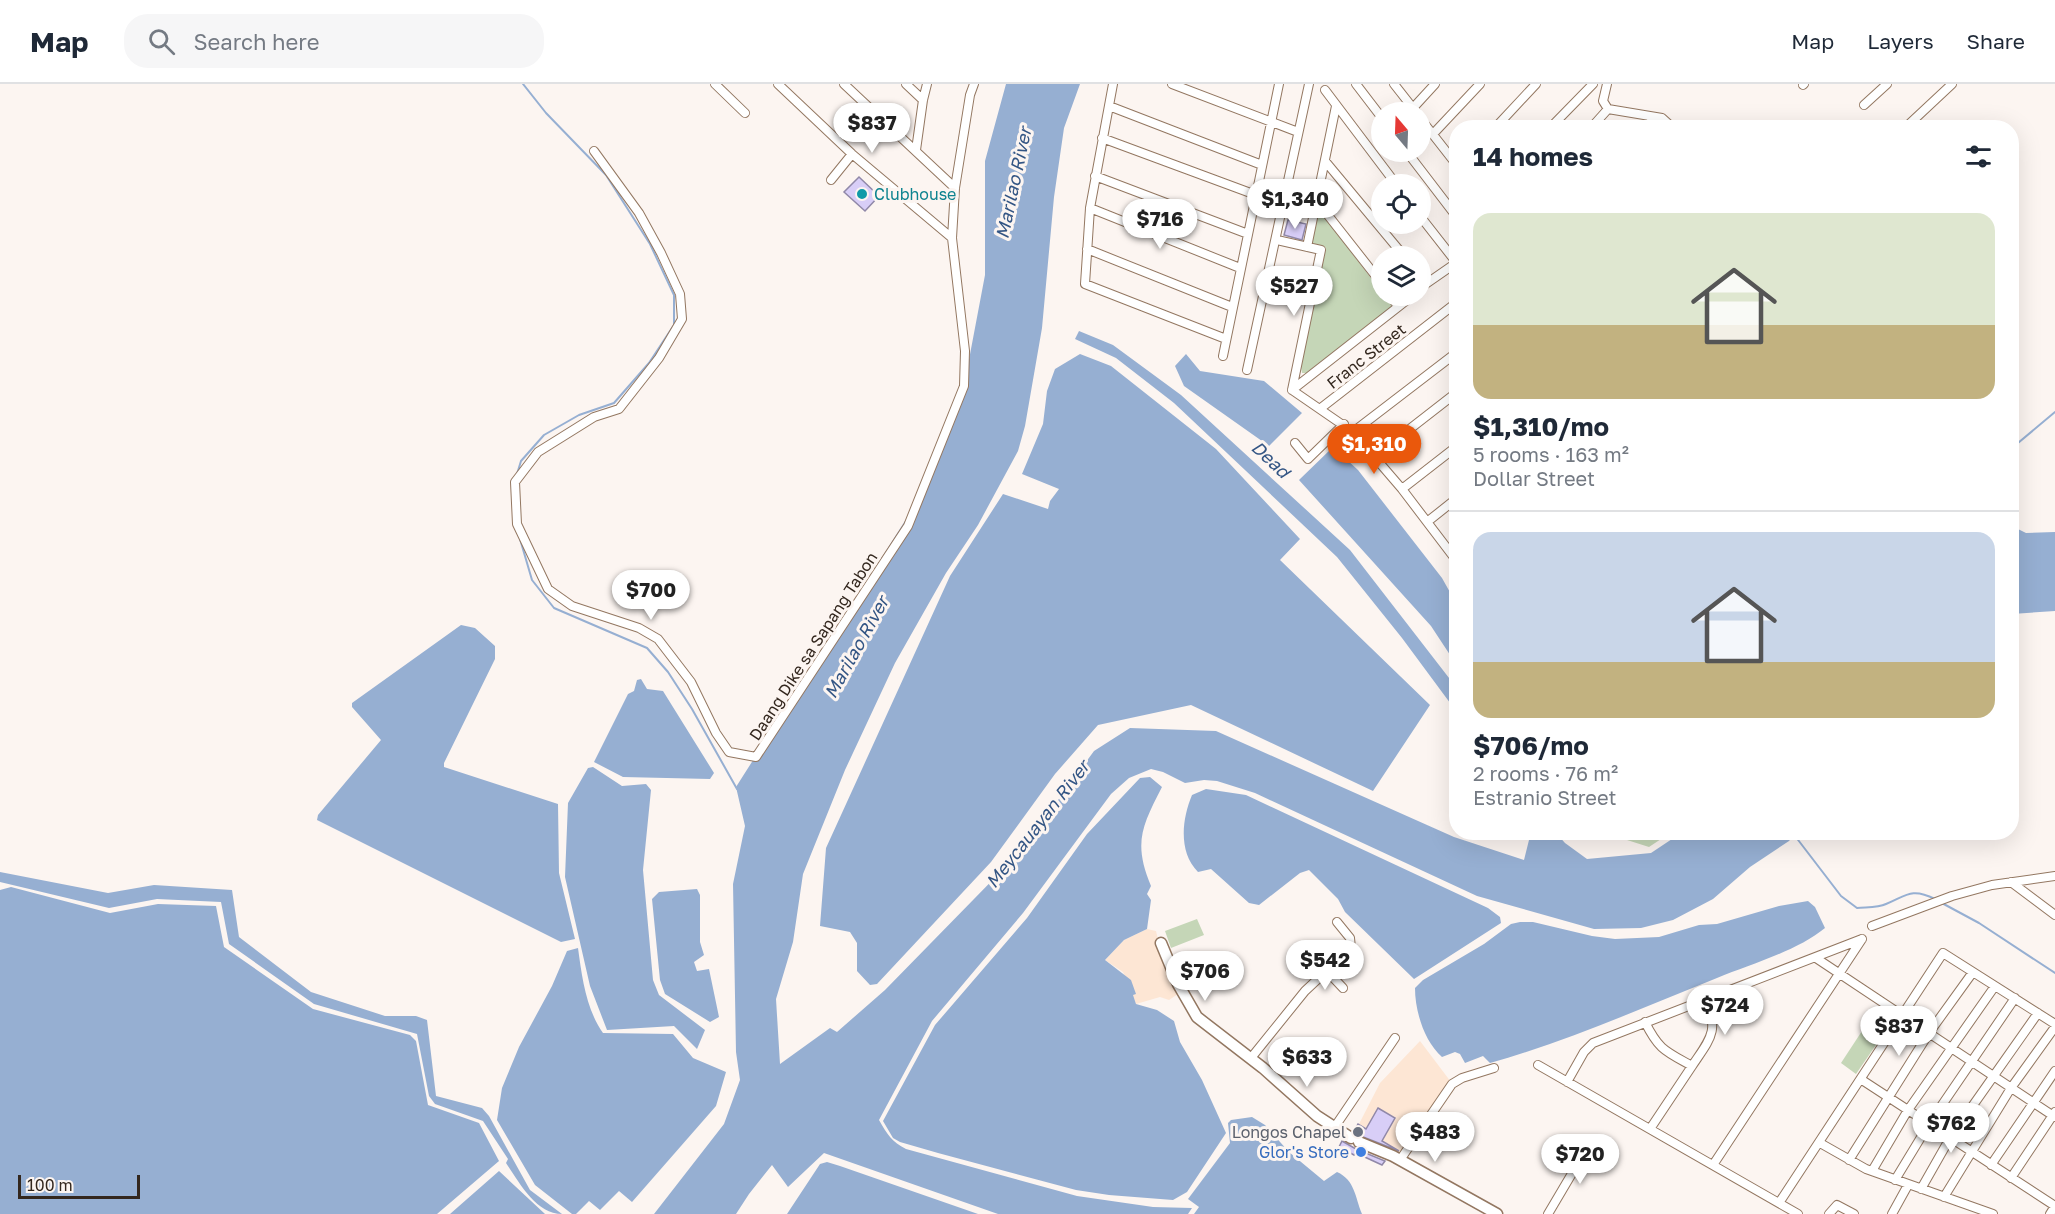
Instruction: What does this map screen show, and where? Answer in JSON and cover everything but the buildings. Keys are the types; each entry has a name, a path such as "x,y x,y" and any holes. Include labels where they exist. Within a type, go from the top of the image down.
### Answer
{"street":[{"path":"715,84 745,113"},
{"path":"778,84 852,154 952,238"},
{"path":"844,84 955,188"},
{"path":"906,84 923,100"},
{"path":"916,150 927,84"},
{"path":"952,238 955,188 970,95 974,84"},
{"path":"1113,84 1090,208 1085,284 1226,339"},
{"path":"1172,84 1298,132"},
{"path":"1223,356 1279,84"},
{"path":"1247,370 1309,84"},
{"path":"1356,84 1371,104"},
{"path":"1394,84 1408,102"},
{"path":"1420,102 1435,84"},
{"path":"1433,134 1480,84"},
{"path":"1502,120 1536,84"},
{"path":"1558,120 1593,84"},
{"path":"1607,84 1603,101 1608,109 1664,120"},
{"path":"1864,105 1887,84"},
{"path":"1914,120 1952,84"},
{"path":"1325,90 1388,174"},
{"path":"1109,106 1262,165"},
{"path":"1307,247 1336,106"},
{"path":"1598,120 1608,109"},
{"path":"1652,120 1655,117"},
{"path":"1431,132 1449,155"},
{"path":"1102,138 1256,195"},
{"name":"Daang Dike sa Sapang Tabon","path":"594,151 639,213 662,253 680,294 682,319 659,358 619,409 594,417 538,452 515,482 518,524 548,589 572,606 639,628 658,639 692,682 716,733 729,752 756,757 908,526 964,386 965,351 952,238"},
{"path":"831,180 852,154"},
{"path":"1325,160 1396,246"},
{"path":"1415,162 1449,207"},
{"path":"1095,176 1248,234"},
{"path":"1316,200 1371,270"},
{"path":"1090,208 1240,268"},
{"path":"1431,230 1449,254"},
{"path":"1277,240 1321,250 1292,390"},
{"path":"1087,249 1232,307"},
{"path":"1431,278 1449,267"},
{"path":"1292,390 1398,306"},
{"name":"Franc Street","path":"1321,408 1449,308"},
{"path":"1353,432 1449,358"},
{"path":"1292,390 1353,432 1449,546"},
{"path":"1375,456 1449,398"},
{"path":"1295,443 1308,459 1344,424"},
{"path":"1402,489 1449,452"},
{"path":"1427,522 1449,505"},
{"path":"1872,926 1952,896 2011,882 2055,876"},
{"path":"2011,882 2055,915"},
{"path":"1251,1058 1305,991 1352,945 1350,938 1337,922"},
{"path":"1567,1082 1584,1052 1593,1043 1862,939 1713,1165"},
{"path":"1161,943 1178,984 1197,1017 1251,1058 1334,1128 1401,1160 1497,1214"},
{"path":"1779,1203 1862,1080 1901,1015 1943,953 2055,1025 2011,1088 1944,1197"},
{"path":"1816,958 2054,1115 2011,1178"},
{"path":"1327,971 1343,987"},
{"path":"1849,1160 1929,1033 1973,972"},
{"path":"1872,1171 1908,1110 1995,986"},
{"path":"1896,1180 1929,1124 2015,998"},
{"path":"1650,1129 1712,1032 1712,1014 1705,999"},
{"path":"1921,1189 1950,1138 2038,1013"},
{"path":"1645,1022 1656,1043 1692,1066"},
{"path":"1334,1128 1395,1038"},
{"path":"1538,1065 1798,1214"},
{"path":"1401,1160 1452,1084 1462,1078 1494,1068"},
{"path":"1991,1165 2055,1071"},
{"path":"1862,1080 2055,1206 2050,1214"},
{"path":"1548,1214 1590,1143"},
{"path":"1820,1143 1872,1171 1993,1214"},
{"path":"1892,1214 1908,1185"},
{"path":"1829,1214 1837,1205 1854,1214"}],"shaded area":[{"path":"1147,929 1156,931 1163,960 1178,994 1169,1000 1160,997 1136,1004 1123,972 1105,960 1124,940"},
{"path":"1420,1041 1451,1082 1401,1157 1360,1140 1366,1128 1359,1124 1380,1083"}],"green space":[{"path":"1319,210 1371,278 1371,306 1393,306 1308,373 1302,373 1301,367 1326,248 1312,243"},
{"path":"1627,840 1660,840 1649,847"},
{"path":"1197,919 1204,935 1171,948 1165,931"},
{"path":"1862,1031 1878,1042 1856,1074 1841,1063"}],"water":[{"name":"Marilao River","path":"1006,84 1080,84 1064,128 1054,197 1042,328 1025,426 1018,451 978,525 946,573 895,663 845,770 803,874 793,942 776,999 780,1064 830,1028 837,1032 885,990 1020,852 1094,751 1130,728 1216,731 1449,835 1449,840 1463,840 1524,860 1529,840 1562,840 1587,859 1651,853 1670,840 1790,840 1750,867 1713,899 1673,920 1641,928 1594,929 1477,896 1255,793 1217,781 1204,780 1185,783 1151,769 1129,778 1111,794 1023,913 932,1021 879,1120 890,1137 906,1149 1077,1196 1153,1207 1192,1208 1188,1214 998,1214 824,1153 788,1187 772,1165 736,1214 654,1214 724,1124 740,1080 736,1052 733,884 745,826 736,787 922,494 964,386 985,275 985,161"},
{"path":"1079,331 1113,345 1181,395 1350,550 1449,678 1449,702 1337,557 1174,403 1116,358 1075,339"},
{"path":"1080,354 1111,366 1216,449 1300,539 1280,560 1430,705 1373,791 1191,705 1098,725 1055,774 991,862 877,984 870,985 857,971 857,943 850,932 820,926 826,848 950,576 1003,494 1048,509 1050,501 1059,489 1022,474 1043,424 1047,391 1055,369"},
{"path":"1186,354 1200,371 1264,381 1302,413 1269,446 1184,386 1175,366"},
{"path":"1333,447 1358,470 1442,578 1449,590 1449,653 1431,626 1299,480"},
{"path":"2019,530 2026,533 2055,532 2055,611 2019,614"},
{"path":"461,625 475,628 495,646 495,659 444,767 558,804 559,873 575,939 561,942 317,820 318,815 381,740 352,707 352,703"},
{"path":"641,679 647,689 663,691 714,773 710,779 623,777 594,762 628,694 634,691 637,680"},
{"path":"593,767 622,786 646,784 651,790 643,870 653,980 659,995 705,1030 697,1049 674,1026 607,1030 590,986 565,877 568,803 588,768"},
{"path":"1150,777 1162,787 1149,813 1142,835 1142,858 1151,886 1147,894 1151,900 1147,929 1124,940 1105,960 1131,980 1136,994 1133,995 1136,1004 1157,1010 1174,1021 1180,1042 1202,1080 1226,1133 1187,1192 1173,1200 1076,1190 938,1153 893,1138 883,1121 935,1025 1027,918 1087,834 1140,778"},
{"path":"1206,789 1246,795 1488,908 1500,917 1501,923 1414,979 1345,912 1338,899 1309,870 1300,873 1259,905 1249,903 1211,869 1198,872 1187,855 1184,825 1192,795"},
{"path":"0,872 108,893 154,885 232,890 239,937 311,992 385,1016 416,1016 427,1020 436,1096 482,1108 489,1116 530,1190 562,1214 544,1209 529,1196 506,1163 508,1159 483,1121 435,1104 429,1096 417,1034 314,1004 229,944 221,902 157,899 109,908 0,882"},
{"path":"11,887 110,913 158,904 216,906 224,947 313,1009 410,1035 416,1041 428,1105 479,1123 499,1161 437,1214 0,1214 0,890"},
{"path":"697,889 700,895 700,942 704,955 694,962 697,971 709,969 719,1017 710,1022 665,994 660,980 652,899 659,892"},
{"path":"1808,901 1815,907 1825,928 1801,944 1605,1024 1490,1063 1483,1056 1465,1063 1460,1054 1455,1052 1442,1057 1430,1043 1419,1016 1415,988 1423,980 1484,944 1511,924 1533,922 1615,939 1659,937 1699,925 1717,924 1779,906"},
{"path":"578,948 583,981 592,1014 603,1033 673,1034 693,1058 726,1072 716,1106 632,1202 619,1191 600,1210 589,1201 576,1214 572,1214 535,1185 497,1120 502,1088 519,1047 552,986 567,951"},
{"path":"1252,1117 1265,1125 1289,1152 1324,1181 1337,1172 1343,1175 1354,1190 1362,1214 1194,1214 1199,1207 1188,1199 1230,1143 1228,1123 1231,1120"},
{"path":"827,1162 978,1214 787,1214 820,1164"},
{"path":"499,1171 545,1214 450,1214"}],"waterway":[{"path":"517,474 521,461 544,435 579,415 614,403 649,363 674,325 674,295 650,244 606,175 546,113 523,84"},
{"path":"2019,442 2055,412"},
{"path":"520,539 532,580 554,608 647,648 668,672 692,709 737,789"},
{"path":"1798,840 1841,896 1857,908 1876,907 1914,893 1935,899"},
{"path":"1940,902 1979,923 2055,973"}],"place":[{"name":"Clubhouse","path":"862,194"},
{"name":"Longos Chapel","path":"1358,1132"},
{"name":"Glor's Store","path":"1361,1152"}],"water label":[{"name":"Dead","path":"1271,459"},
{"name":"Meycauayan River","path":"1037,824"}]}
